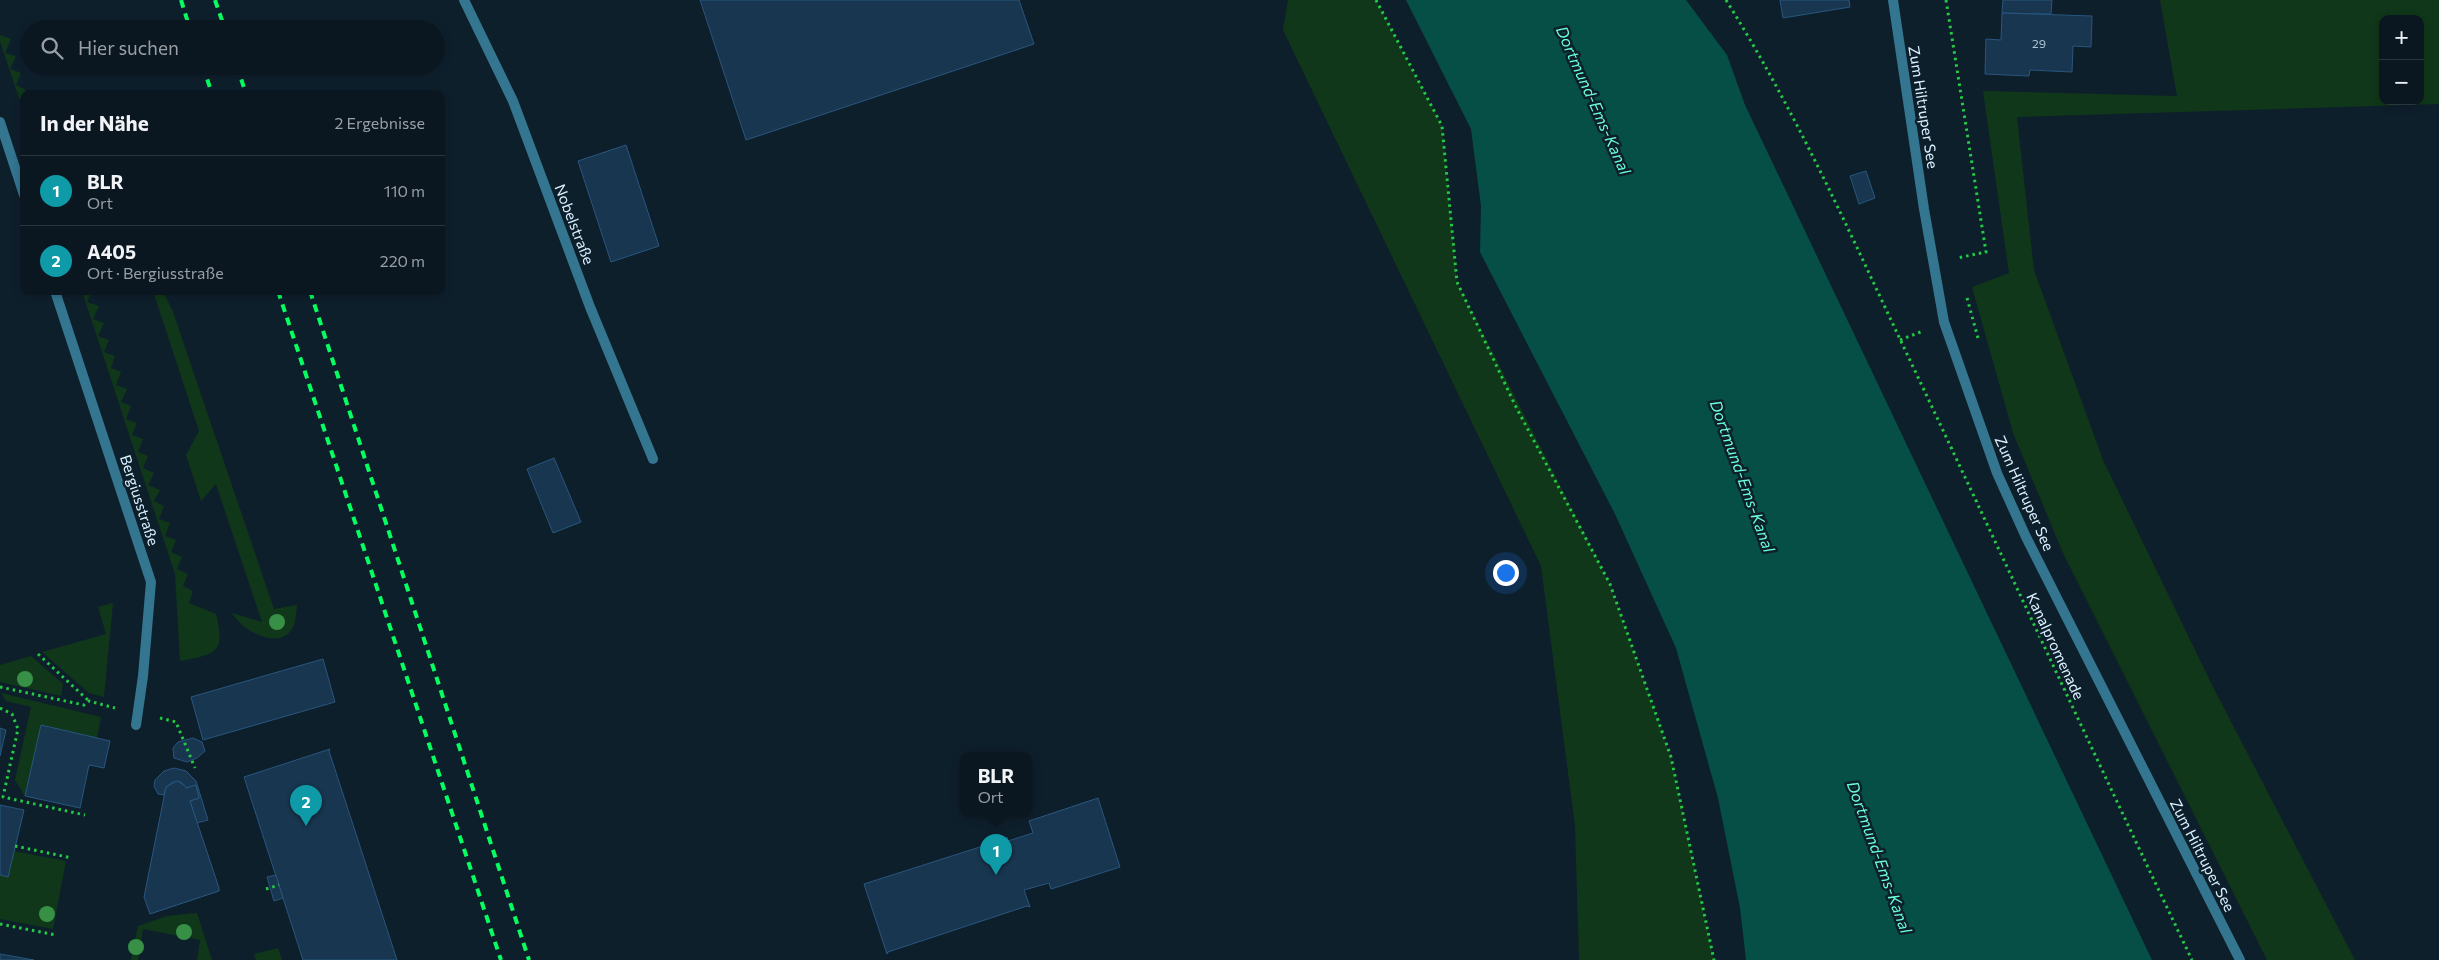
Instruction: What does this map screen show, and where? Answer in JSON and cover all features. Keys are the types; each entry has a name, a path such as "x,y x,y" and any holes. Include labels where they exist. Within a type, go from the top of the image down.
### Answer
{"street":[{"name":"Nobelstraße","path":"464,0 513,101 590,307 653,460"},
{"name":"Zum Hiltruper See","path":"1893,0 1943,313 1973,408 1997,473 2026,537 2240,960"},
{"path":"0,122 20,183"},
{"name":"Bergiusstraße","path":"56,295 151,582 143,676 136,725"}],"path":[{"path":"1376,0 1442,126 1457,282 1515,405 1610,584 1671,757 1714,960"},
{"name":"Kanalpromenade","path":"1726,0 1753,44 1799,130 2192,960"},
{"path":"1946,0 1986,252 1956,258"},
{"path":"38,654 89,701 176,722 195,768"},
{"path":"0,687 84,705 89,701"},
{"path":"0,708 12,714 18,729 3,797 85,815"},
{"path":"15,846 72,858"},
{"path":"266,889 279,885"},
{"path":"0,924 56,935"}],"shaded area":[{"path":"1288,0 1376,0 1442,126 1457,282 1610,584 1671,757 1714,960 1579,960 1575,826 1541,566 1283,30"},
{"path":"2160,0 2439,0 2439,104 2424,104 2424,15 2379,15 2379,105 2407,105 2017,117 2034,270 2103,460 2213,687 2355,960 2267,960 2063,553 2013,433 1972,287 2009,273 1983,91 2177,96"},
{"path":"0,35 11,39 5,53 16,56 10,69 20,73 16,85 26,90 20,90 20,101 0,41"},
{"path":"83,295 90,295 87,302 99,306 93,319 104,323 98,336 109,340 104,352 115,356 111,368 121,372 116,385 127,389 121,402 131,406 126,419 137,423 132,435 143,439 138,452 148,456 143,468 154,473 148,485 160,490 154,501 164,506 159,519 170,523 165,536 176,540 171,552 182,557 177,569 188,574 183,586 193,591 189,603 216,614 220,637 215,650 202,656 180,661 175,574"},
{"path":"154,295 165,295 173,312 274,609 297,605 293,628 288,634 281,637 266,637 257,634 242,625 232,613 262,622 216,484 201,501 186,455 199,431"},
{"path":"113,603 104,697 89,693 42,652 106,634 98,607"},
{"path":"31,656 63,684 61,696 0,682 0,665"},
{"path":"1,693 101,717 97,738 41,725 25,796 15,780 31,707 6,701"},
{"path":"14,851 66,861 53,929 0,919 0,875 8,877"},
{"path":"197,913 212,960 197,960 200,940 143,929 138,960 131,960 138,926 167,916"},
{"path":"278,948 282,960 256,960 254,954"}],"water":[{"name":"Dortmund-Ems-Kanal","path":"1406,0 1686,0 1727,55 1745,105 2152,960 1746,960 1740,908 1718,798 1676,648 1615,514 1480,252 1481,206 1471,129"}],"building":[{"path":"700,0 1019,0 1034,44 746,140"},
{"path":"1780,0 1849,0 1850,7 1783,18"},
{"path":"2003,0 2052,0 2051,14 2002,13"},
{"path":"2002,13 2092,16 2091,47 2073,46 2072,72 2030,70 2029,76 1985,74 1986,39 2001,40"},
{"path":"626,145 659,246 611,262 578,161"},
{"path":"1866,171 1875,198 1859,204 1850,176"},
{"path":"554,458 581,522 553,533 527,469"},
{"path":"323,659 335,702 203,740 191,697"},
{"path":"41,725 110,741 104,768 89,765 80,808 25,796"},
{"path":"0,728 6,730 0,756"},
{"path":"193,738 202,742 205,751 197,758 187,762 174,758 173,748 178,742"},
{"path":"330,749 329,751 397,960 303,960 244,777"},
{"path":"174,768 186,771 196,781 208,820 197,823 190,801 199,798 196,785 186,788 181,782 173,782 166,787 164,795 158,794 154,786 155,780 164,771"},
{"path":"177,781 186,788 196,785 199,798 190,801 219,891 150,914 144,897 166,787"},
{"path":"1098,798 1120,867 1051,889 1049,883 1024,890 1030,907 1027,906 888,952 887,954 864,884 1007,837 1008,841 1033,833 1029,821"},
{"path":"0,805 24,810 8,877 0,875"},
{"path":"276,875 283,898 274,901 267,877"},
{"path":"0,954 34,960 0,960"}],"railway":[{"path":"181,0 187,20"},
{"path":"215,0 222,20"},
{"path":"206,75 211,90"},
{"path":"240,75 245,90"},
{"path":"279,295 501,960"},
{"path":"311,295 529,960"}],"place":[{"name":"A405","path":"306,826"},
{"name":"BLR","path":"996,875"}]}
